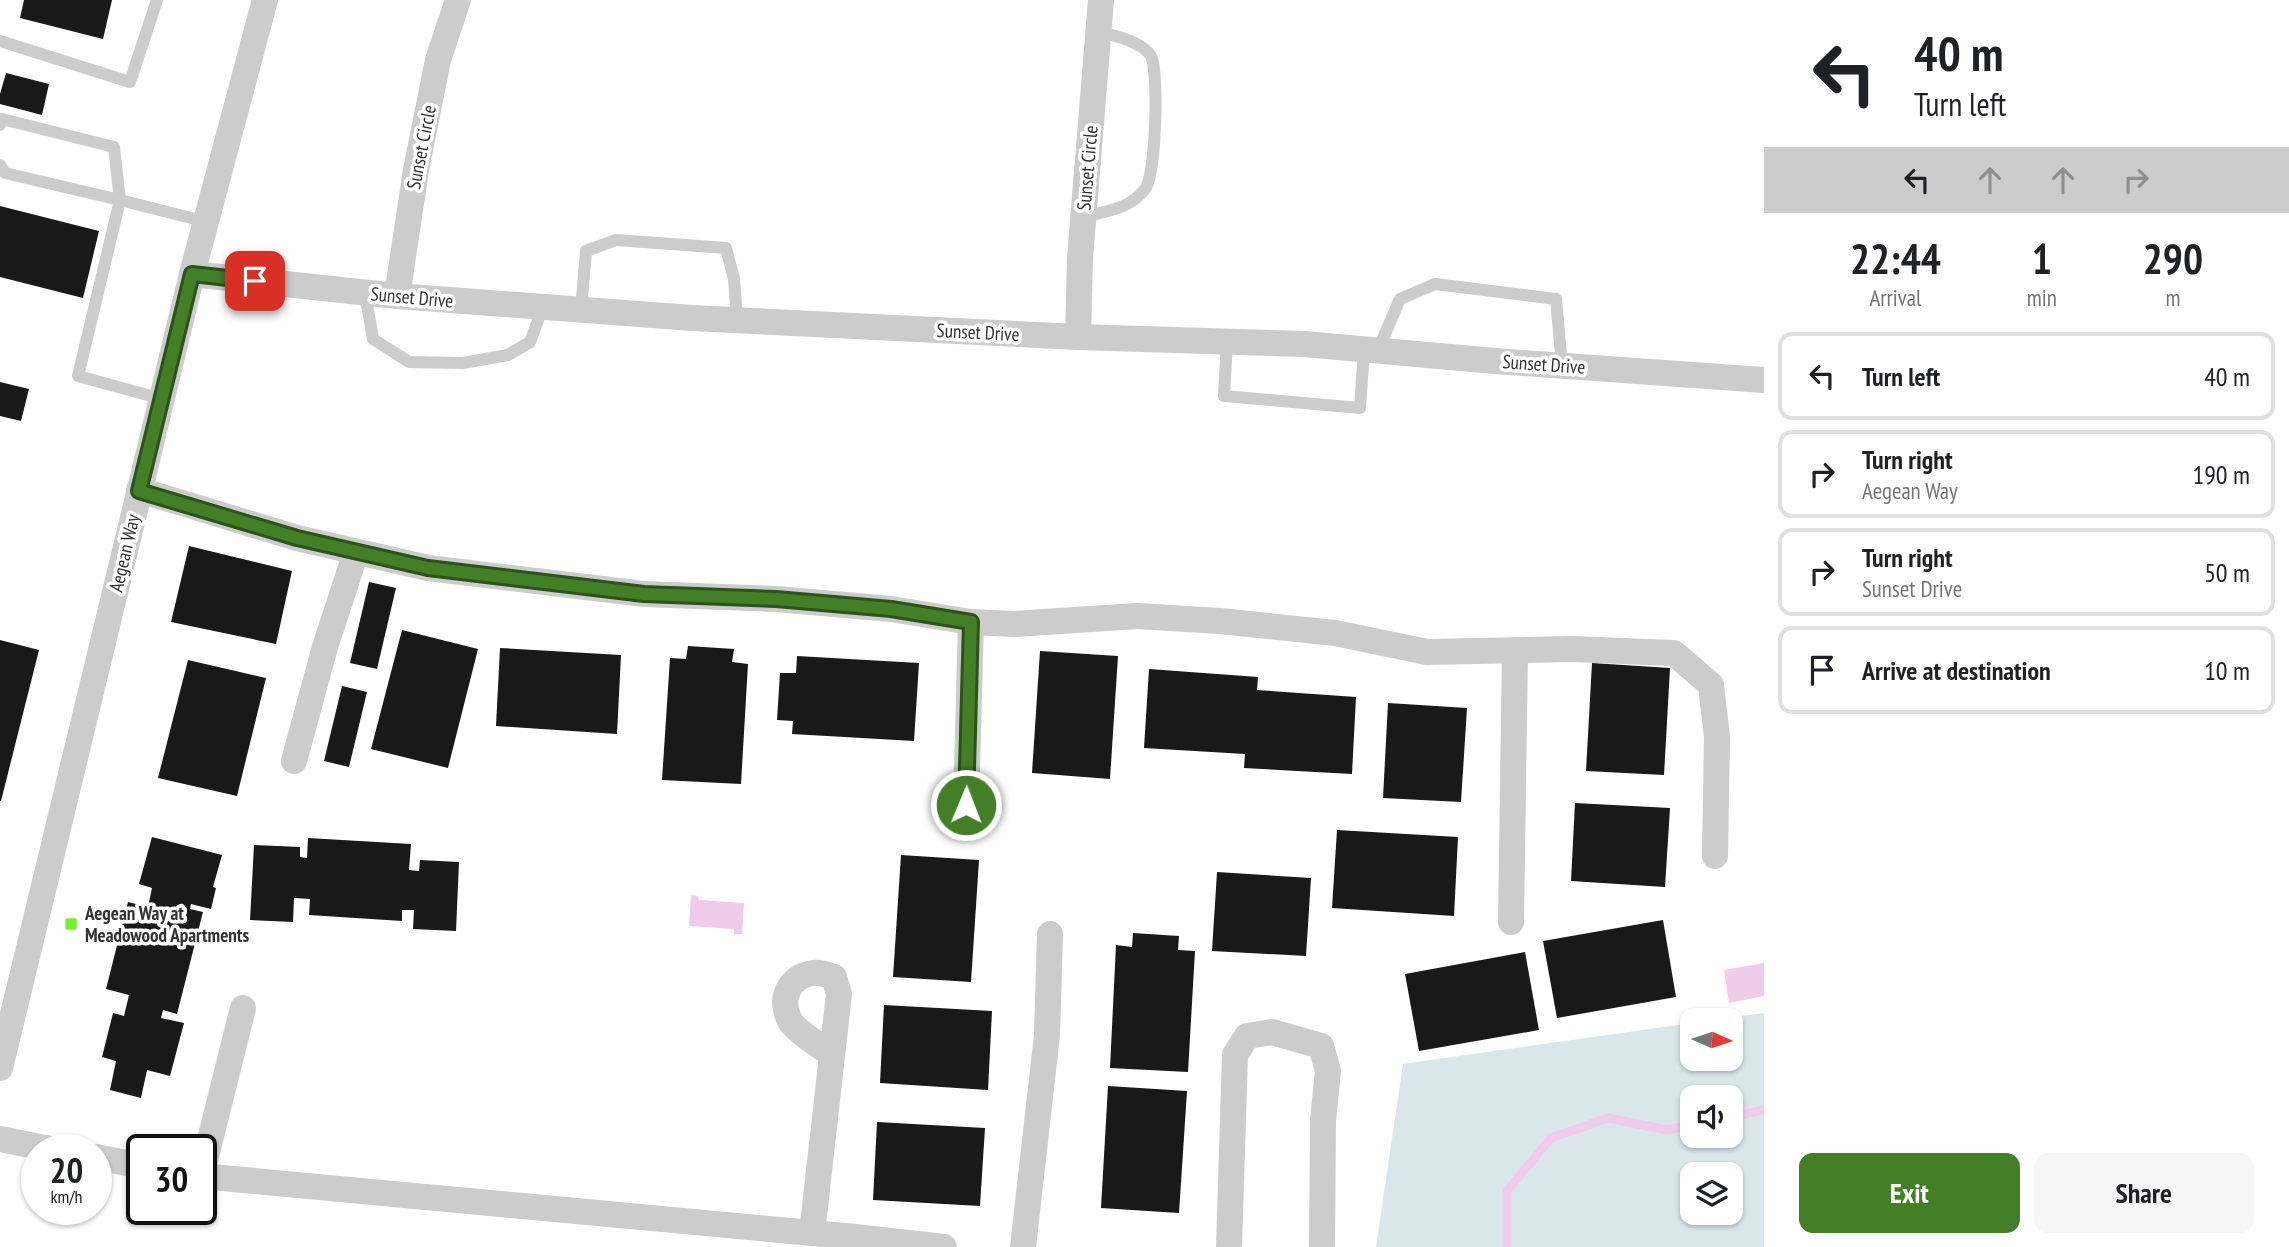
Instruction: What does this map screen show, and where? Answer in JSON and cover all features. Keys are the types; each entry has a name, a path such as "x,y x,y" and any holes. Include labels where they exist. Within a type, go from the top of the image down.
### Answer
{"street":[{"name":"Aegean Way","path":"0,1068 13,997 192,274 265,0"},
{"name":"Sunset Circle","path":"397,296 416,170 438,60 458,0"},
{"name":"Sunset Circle","path":"1078,337 1083,217 1101,0"},
{"name":"Sunset Drive","path":"192,274 397,296 581,310 1078,337 1304,344 1764,380"},
{"path":"139,491 297,538 428,568 644,594 776,599 891,609 971,622 1014,624 1137,617 1220,621 1335,633 1427,652 1571,649 1674,653 1711,685 1717,737 1716,856"},
{"path":"294,761 325,647 356,552"},
{"path":"966,805 971,622"},
{"path":"1511,922 1515,651"},
{"path":"1023,1247 1047,1035 1050,934"},
{"path":"212,1134 243,1008"},
{"path":"1229,1247 1235,1055 1247,1036 1272,1032 1321,1046 1328,1071 1323,1121 1322,1247"},
{"path":"812,1233 832,1055"},
{"path":"0,1139 21,1143"},
{"path":"217,1177 944,1247"}],"lane":[{"path":"0,41 130,82 157,0"},
{"path":"1083,217 1129,206 1148,187 1155,140 1155,74 1150,55 1135,43 1098,31"},
{"path":"0,125 2,119 114,146 120,200 78,376 162,399"},
{"path":"0,165 5,173 206,222"},
{"path":"581,310 586,251 616,240 726,248 734,279 737,320"},
{"path":"1227,341 1223,396 1360,408 1371,350 1400,299 1435,284 1556,299 1562,366"},
{"path":"365,293 373,339 409,362 463,363 508,355 530,342 543,307"}],"shaded area":[{"path":"691,895 698,896 699,900 744,903 742,934 734,934 734,929 689,926"},
{"path":"1764,963 1764,996 1729,1003 1724,970"},
{"path":"1764,1013 1764,1247 1376,1247 1403,1064 1680,1025 1680,1071 1743,1071 1743,1016"}],"building":[{"path":"24,0 112,0 103,39 20,18"},
{"path":"6,73 49,84 42,115 0,104"},
{"path":"0,206 99,231 83,298 0,277"},
{"path":"0,382 29,389 21,421 0,416"},
{"path":"189,546 292,571 276,644 171,622"},
{"path":"369,582 396,588 377,669 350,663"},
{"path":"402,630 478,649 448,768 371,749"},
{"path":"0,640 39,650 1,801 0,801"},
{"path":"688,646 734,649 732,662 748,664 741,784 662,780 670,658 686,659"},
{"path":"500,648 621,655 617,734 496,726"},
{"path":"1040,651 1118,656 1110,779 1032,773"},
{"path":"797,656 919,663 914,741 792,734 793,721 777,720 780,673 796,673"},
{"path":"188,660 266,678 237,796 158,778"},
{"path":"1592,663 1670,668 1664,775 1586,771"},
{"path":"1149,669 1258,677 1257,690 1356,697 1352,774 1244,768 1245,754 1144,748"},
{"path":"342,686 367,692 349,767 324,761"},
{"path":"1388,703 1467,708 1461,802 1383,798"},
{"path":"1575,803 1670,808 1665,887 1571,881"},
{"path":"1337,830 1458,837 1454,916 1332,908"},
{"path":"152,837 222,855 213,887 216,888 211,909 191,904 190,909 203,912 177,1014 163,1010 161,1018 184,1023 170,1076 147,1070 141,1098 110,1090 116,1061 102,1057 113,1013 124,1016 129,995 106,989 128,902 148,907 152,888 139,884"},
{"path":"308,838 411,844 409,870 419,871 420,860 459,862 456,931 413,929 414,910 402,910 402,921 309,915 310,899 294,898 293,922 250,920 254,845 300,847 300,857 307,858"},
{"path":"901,855 979,860 971,982 893,977"},
{"path":"1217,872 1311,878 1306,956 1212,951"},
{"path":"1663,920 1676,997 1557,1018 1543,941"},
{"path":"1133,933 1179,936 1178,950 1195,951 1188,1072 1110,1068 1116,945 1132,947"},
{"path":"1525,952 1539,1030 1419,1051 1405,974"},
{"path":"884,1005 992,1011 988,1090 880,1083"},
{"path":"1108,1086 1187,1091 1179,1213 1101,1208"},
{"path":"877,1122 985,1128 980,1206 873,1200"}],"waterway":[{"path":"1743,1114 1764,1110"},
{"path":"1507,1247 1507,1191 1551,1138 1608,1118 1667,1130 1680,1127"}],"place":[{"name":"Aegean Way at Meadowood Apartments","path":"71,924"}],"route":[{"path":"255,281 192,274 139,491 297,538 428,568 644,594 776,599 891,609 971,622 966,805"}]}
